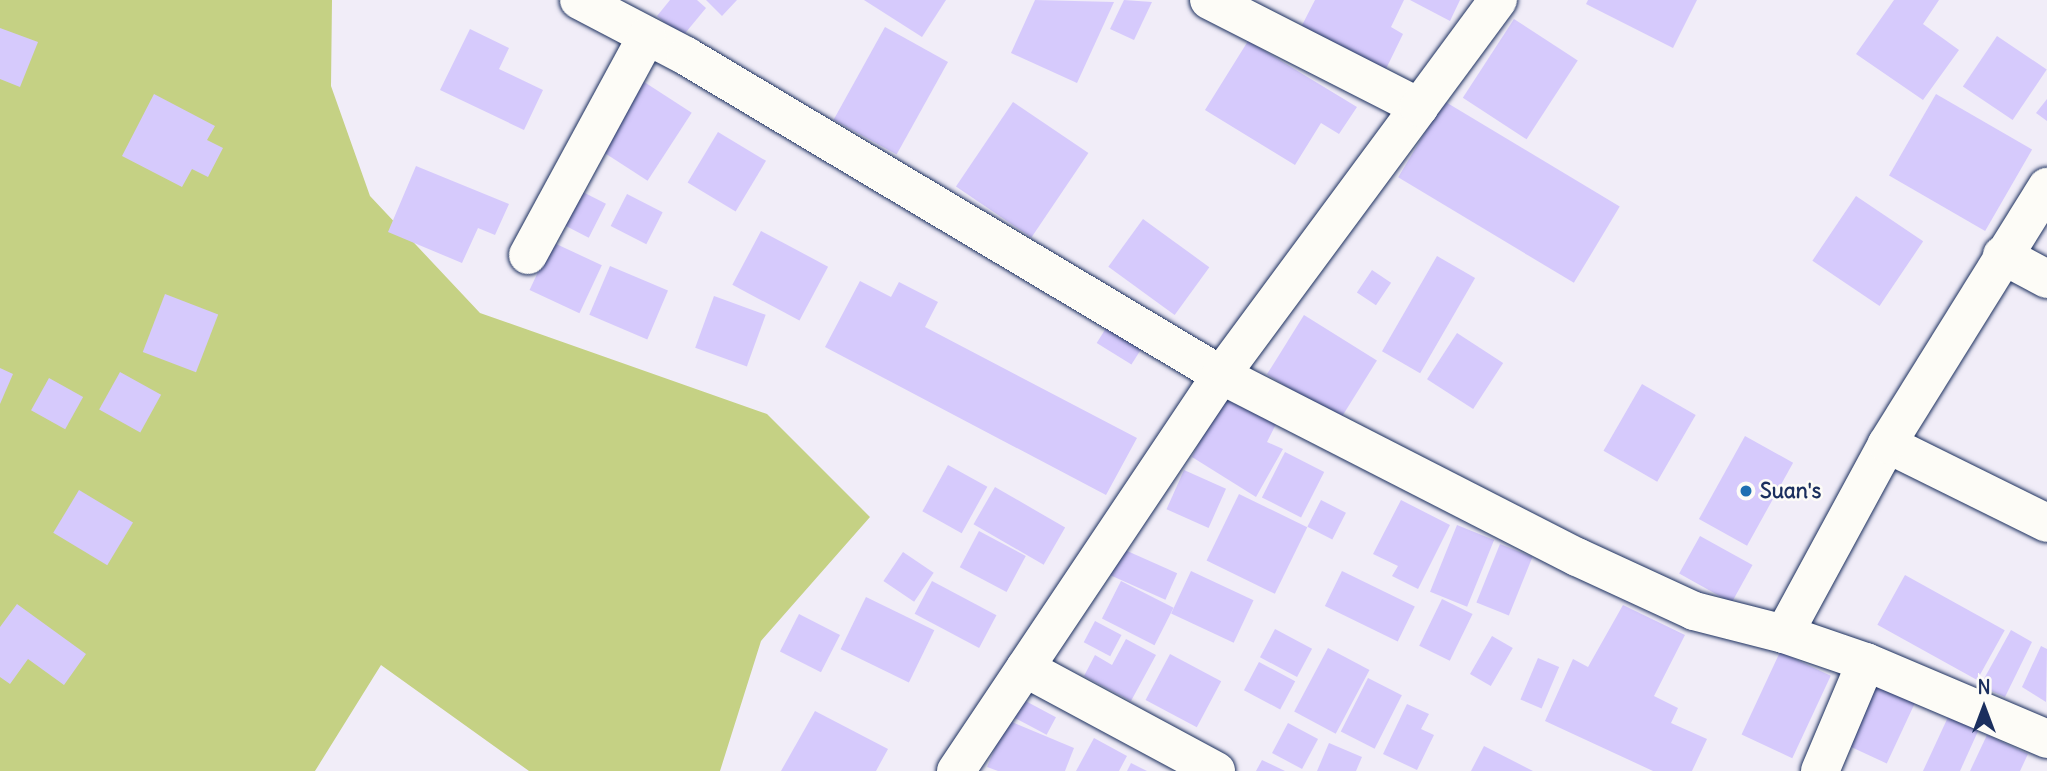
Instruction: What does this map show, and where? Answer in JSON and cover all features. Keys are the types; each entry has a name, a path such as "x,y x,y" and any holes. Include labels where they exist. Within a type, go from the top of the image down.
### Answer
{"street":[{"path":"579,0 647,36 1221,375 1577,557 1694,611 1784,634 1866,662 2047,739"},
{"path":"1209,0 1419,107"},
{"path":"956,771 1221,375 1498,0"},
{"path":"528,256 647,36"},
{"path":"1784,634 1887,444 2047,187"},
{"path":"2003,256 2047,279"},
{"path":"1887,444 2047,523"},
{"path":"1820,771 1866,662"},
{"path":"1025,668 1211,770"}],"green space":[{"path":"0,0 332,0 331,86 370,196 480,313 767,414 870,517 761,641 720,771 529,771 381,665 315,771 0,771"}],"building":[{"path":"670,0 697,0 706,8 682,37 657,16"},
{"path":"706,0 737,0 722,16"},
{"path":"864,0 946,0 922,37"},
{"path":"1035,0 1114,2 1077,83 1011,53"},
{"path":"1124,0 1152,2 1134,40 1110,29"},
{"path":"1315,0 1404,0 1391,27 1403,34 1383,75 1298,33"},
{"path":"1410,0 1460,0 1450,21"},
{"path":"1588,0 1697,0 1673,48 1586,4"},
{"path":"1894,0 1939,0 1923,24 1959,50 1923,100 1856,54"},
{"path":"1514,19 1578,60 1527,139 1463,98"},
{"path":"885,27 948,62 897,155 834,120"},
{"path":"0,28 38,42 20,87 0,79"},
{"path":"470,29 509,48 499,69 543,90 524,130 440,90"},
{"path":"1997,36 2047,70 2013,120 1963,87"},
{"path":"1248,41 1357,107 1339,134 1321,123 1295,165 1205,110"},
{"path":"638,78 692,113 648,181 594,146"},
{"path":"154,94 215,126 207,140 223,148 208,177 192,169 182,187 122,156"},
{"path":"1936,94 2032,149 1985,231 1889,175"},
{"path":"2047,99 2047,121 2036,113"},
{"path":"1444,101 1620,207 1574,283 1398,177"},
{"path":"1013,102 1088,153 1031,237 956,187"},
{"path":"718,132 766,161 736,211 688,183"},
{"path":"416,166 509,204 495,235 478,228 462,263 388,232"},
{"path":"573,187 606,204 589,238 556,221"},
{"path":"627,194 663,212 646,244 611,226"},
{"path":"1856,196 1923,241 1880,306 1812,261"},
{"path":"1143,219 1209,267 1175,315 1108,267"},
{"path":"761,231 828,267 799,321 732,285"},
{"path":"552,242 602,265 579,313 530,290"},
{"path":"1437,256 1475,278 1420,373 1382,351"},
{"path":"610,266 668,291 647,339 589,315"},
{"path":"1372,270 1391,283 1376,305 1357,292"},
{"path":"860,281 891,297 899,282 938,302 925,327 1137,438 1106,495 825,347"},
{"path":"165,294 218,314 196,372 143,352"},
{"path":"714,296 766,315 747,366 695,348"},
{"path":"1304,315 1377,361 1340,420 1267,374"},
{"path":"1111,320 1146,342 1131,365 1097,343"},
{"path":"1457,333 1503,363 1473,409 1427,379"},
{"path":"0,368 13,374 0,404"},
{"path":"120,372 161,395 140,432 99,410"},
{"path":"49,378 83,397 65,429 31,410"},
{"path":"1642,384 1696,415 1657,482 1604,451"},
{"path":"1221,397 1276,424 1267,442 1283,449 1256,497 1192,457"},
{"name":"Suan's","path":"1745,436 1793,463 1747,546 1699,519"},
{"path":"1285,452 1324,472 1301,517 1262,497"},
{"path":"948,465 987,487 962,533 922,511"},
{"path":"1184,470 1226,489 1209,528 1167,509"},
{"path":"995,487 1065,528 1044,565 974,524"},
{"path":"79,490 133,522 107,565 53,533"},
{"path":"1239,494 1307,527 1275,594 1207,561"},
{"path":"1321,500 1346,513 1332,539 1307,527"},
{"path":"1401,500 1450,525 1418,589 1392,576 1398,566 1373,554"},
{"path":"1457,525 1494,540 1467,607 1430,592"},
{"path":"979,531 1026,556 1007,592 960,567"},
{"path":"1700,536 1752,565 1732,603 1679,574"},
{"path":"1500,544 1532,557 1509,616 1476,602"},
{"path":"1116,546 1177,573 1165,600 1104,572"},
{"path":"903,552 934,573 914,602 883,581"},
{"path":"1191,571 1254,600 1234,643 1171,614"},
{"path":"1342,571 1415,607 1398,642 1325,606"},
{"path":"1905,575 2005,630 1977,680 1877,625"},
{"path":"932,581 996,615 979,648 915,614"},
{"path":"1121,581 1174,608 1155,645 1102,618"},
{"path":"866,597 934,630 909,682 841,649"},
{"path":"1442,599 1473,614 1450,661 1419,646"},
{"path":"17,604 86,654 64,685 28,659 10,684 0,677 0,627"},
{"path":"1623,605 1685,635 1654,696 1678,708 1671,723 1707,739 1692,771 1653,771 1545,721 1573,659 1588,667"},
{"path":"799,614 840,635 821,672 780,651"},
{"path":"1095,621 1121,635 1110,656 1084,642"},
{"path":"1275,629 1312,649 1297,677 1260,657"},
{"path":"2011,630 2032,642 2005,697 1980,686"},
{"path":"1492,636 1513,648 1491,686 1470,674"},
{"path":"1126,639 1156,655 1131,701 1084,676 1095,655 1112,665"},
{"path":"2041,646 2047,649 2046,702 2022,687"},
{"path":"1328,648 1369,670 1336,734 1294,712"},
{"path":"1780,652 1831,676 1792,758 1742,734"},
{"path":"1170,654 1221,681 1197,727 1146,700"},
{"path":"1538,658 1559,667 1542,708 1520,699"},
{"path":"1259,662 1295,681 1280,710 1244,690"},
{"path":"1879,676 1919,695 1887,763 1847,745"},
{"path":"1368,678 1402,695 1375,749 1341,731"},
{"path":"1018,697 1056,717 1047,735 1009,715"},
{"path":"1407,704 1429,714 1421,729 1434,735 1417,770 1383,754"},
{"path":"815,711 888,749 876,771 781,771"},
{"path":"1949,715 1979,729 1960,771 1923,771"},
{"path":"1007,720 1074,748 1065,771 998,771 987,767"},
{"path":"1288,723 1318,739 1302,769 1272,753"},
{"path":"1987,735 2028,754 2020,771 1970,771"},
{"path":"1094,738 1127,756 1119,771 1076,771"},
{"path":"1329,743 1362,757 1356,771 1317,771"},
{"path":"1484,746 1533,771 1471,771"},
{"path":"1262,760 1285,771 1256,771"},
{"path":"1131,763 1147,771 1127,771"}],"place":[{"name":"Suan's","path":"1746,491"}]}
